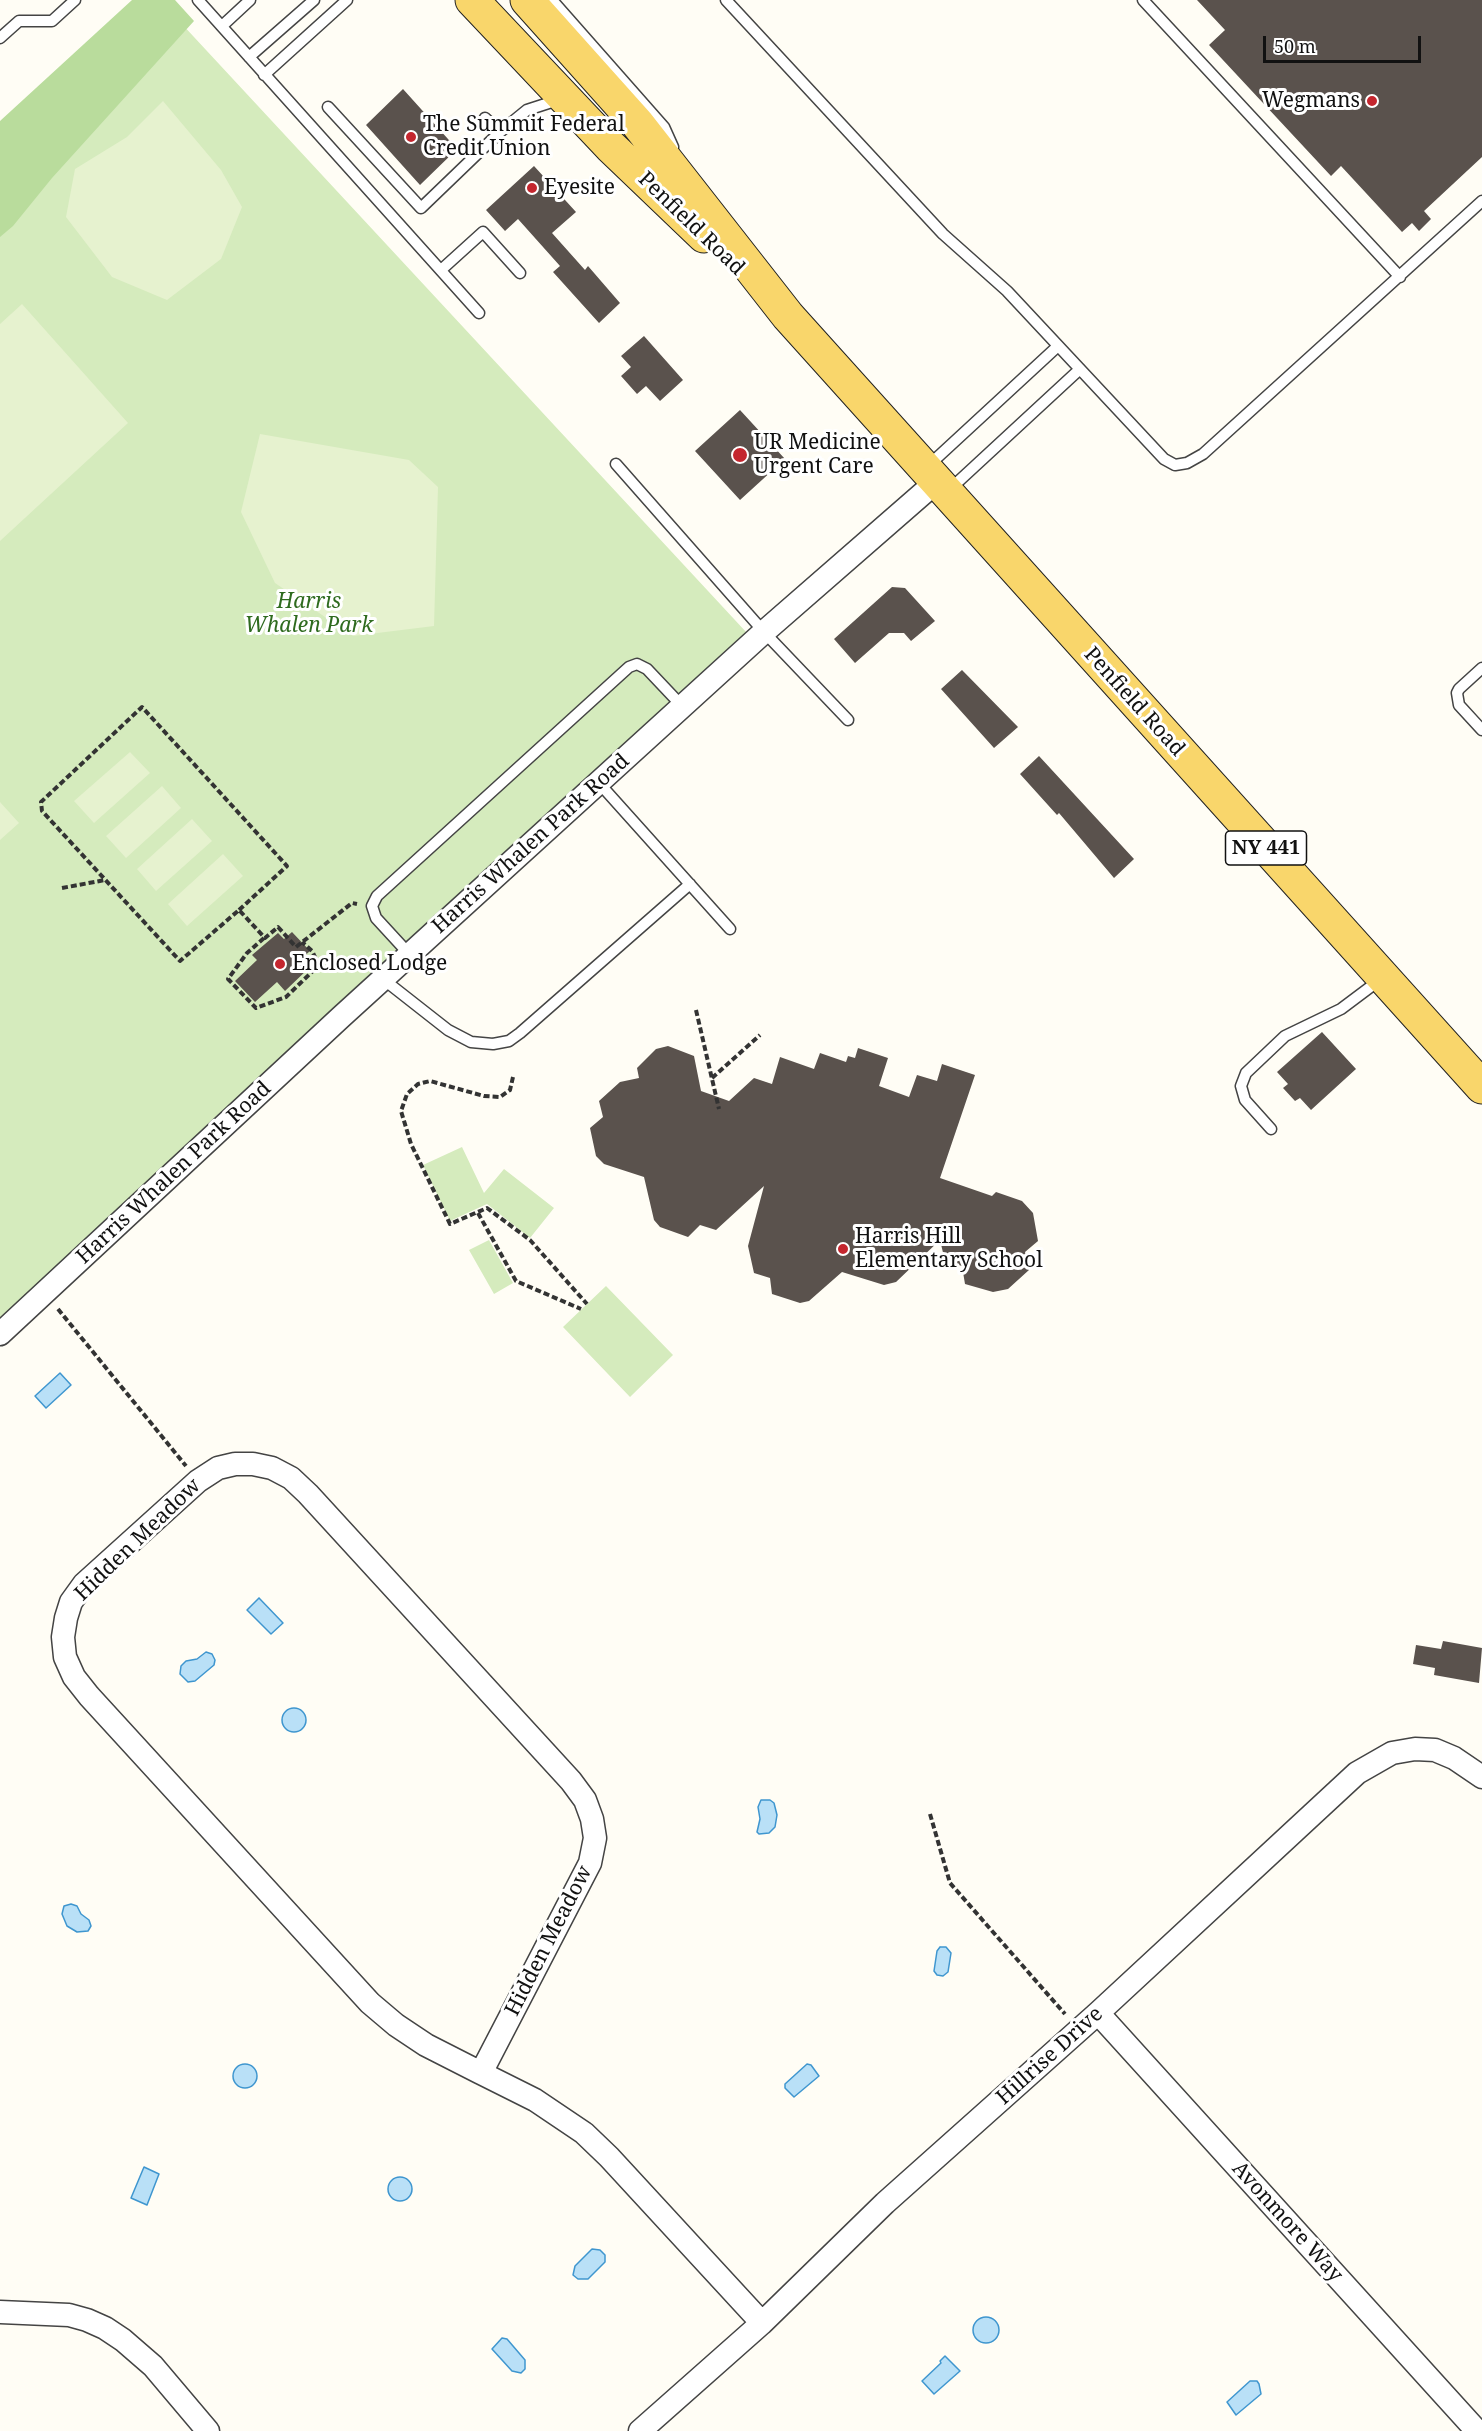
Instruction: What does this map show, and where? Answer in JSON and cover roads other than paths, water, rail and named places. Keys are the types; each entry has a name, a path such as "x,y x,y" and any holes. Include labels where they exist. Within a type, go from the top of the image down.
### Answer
{"main road":[{"name":"Penfield Road","path":"472,0 610,146 788,316"},
{"name":"Penfield Road","path":"527,0 637,123 788,316 1482,1087"}],"street":[{"name":"Harris Whalen Park Road","path":"0,1334 382,979 764,632 935,482"},
{"name":"Hidden Meadow","path":"481,2073 590,1863 595,1839 592,1819 585,1800 571,1781 291,1478 272,1468 253,1464 235,1464 218,1468 198,1481 84,1584 71,1602 63,1637 65,1657 74,1677 88,1696 370,2003 396,2025 419,2040 481,2073 535,2100 584,2133 609,2157 762,2323"},
{"name":"Hillrise Drive","path":"640,2431 762,2323 885,2203 1098,2013 1338,1789 1375,1761 1392,1753 1414,1749 1435,1750 1454,1758 1482,1777"},
{"name":"Avonmore Way","path":"1098,2013 1477,2431"},
{"path":"0,2312 69,2315 105,2328 153,2366 208,2431"}],"lane":[{"path":"0,38 19,21 52,21 75,0"},
{"path":"198,0 479,313"},
{"path":"222,26 250,0"},
{"path":"249,57 314,0"},
{"path":"264,75 347,0"},
{"path":"552,0 664,127 695,197"},
{"path":"726,0 943,234 1007,291 1164,459 1175,465 1187,463 1203,454 1401,277 1482,201"},
{"path":"1143,0 1401,277"},
{"path":"542,34 600,81"},
{"path":"328,107 421,208 500,132 527,110 565,98"},
{"path":"485,118 500,132"},
{"path":"441,270 483,232 520,273"},
{"path":"935,482 1058,346"},
{"path":"935,482 1080,369"},
{"path":"616,464 764,632 848,720"},
{"path":"410,955 376,918 372,906 377,896 629,667 637,664 647,669 682,706"},
{"path":"1482,668 1459,688 1457,699 1459,705 1482,730"},
{"path":"598,783 730,929"},
{"path":"382,979 448,1030 471,1042 493,1044 508,1041 520,1034 690,884"},
{"path":"1271,1129 1245,1100 1241,1086 1246,1073 1285,1036 1341,1009 1384,977"}],"water":[{"path":"60,1373 71,1385 46,1408 35,1396"},
{"path":"259,1598 283,1623 271,1634 247,1610"},
{"path":"206,1652 212,1654 215,1660 214,1665 195,1681 188,1682 180,1674 181,1666 186,1661 197,1659"},
{"path":"294,1708 302,1712 306,1720 302,1728 294,1732 286,1728 282,1720 286,1712"},
{"path":"761,1800 770,1800 774,1803 777,1815 775,1827 769,1833 759,1834 757,1832 760,1819 758,1807"},
{"path":"71,1904 77,1906 81,1914 89,1920 91,1926 88,1931 77,1932 67,1926 62,1914 64,1906"},
{"path":"940,1947 946,1947 951,1953 948,1972 943,1976 937,1975 934,1971 937,1951"},
{"path":"245,2064 253,2068 257,2076 253,2084 245,2088 237,2084 233,2076 237,2068"},
{"path":"807,2064 811,2065 819,2076 794,2097 785,2088 785,2084"},
{"path":"144,2167 159,2174 147,2205 131,2198"},
{"path":"400,2177 408,2181 412,2189 408,2197 400,2201 392,2197 388,2189 392,2181"},
{"path":"592,2249 600,2250 605,2255 605,2262 588,2279 578,2279 573,2275 575,2266"},
{"path":"986,2317 995,2321 999,2330 995,2339 986,2343 977,2339 973,2330 977,2321"},
{"path":"502,2338 507,2339 525,2360 525,2369 521,2373 512,2371 492,2349"},
{"path":"945,2356 960,2371 934,2394 922,2381"},
{"path":"1250,2381 1257,2381 1261,2394 1236,2415 1227,2402"}],"place":[{"name":"Wegmans","path":"1372,101"},
{"name":"The Summit Federal Credit Union","path":"411,137"},
{"name":"Eyesite","path":"532,188"},
{"name":"UR Medicine Urgent Care","path":"740,455"},
{"name":"Enclosed Lodge","path":"280,964"},
{"name":"Harris Hill Elementary School","path":"843,1249"}],"park label":[{"name":"Harris Whalen Park","path":"309,614"}]}
